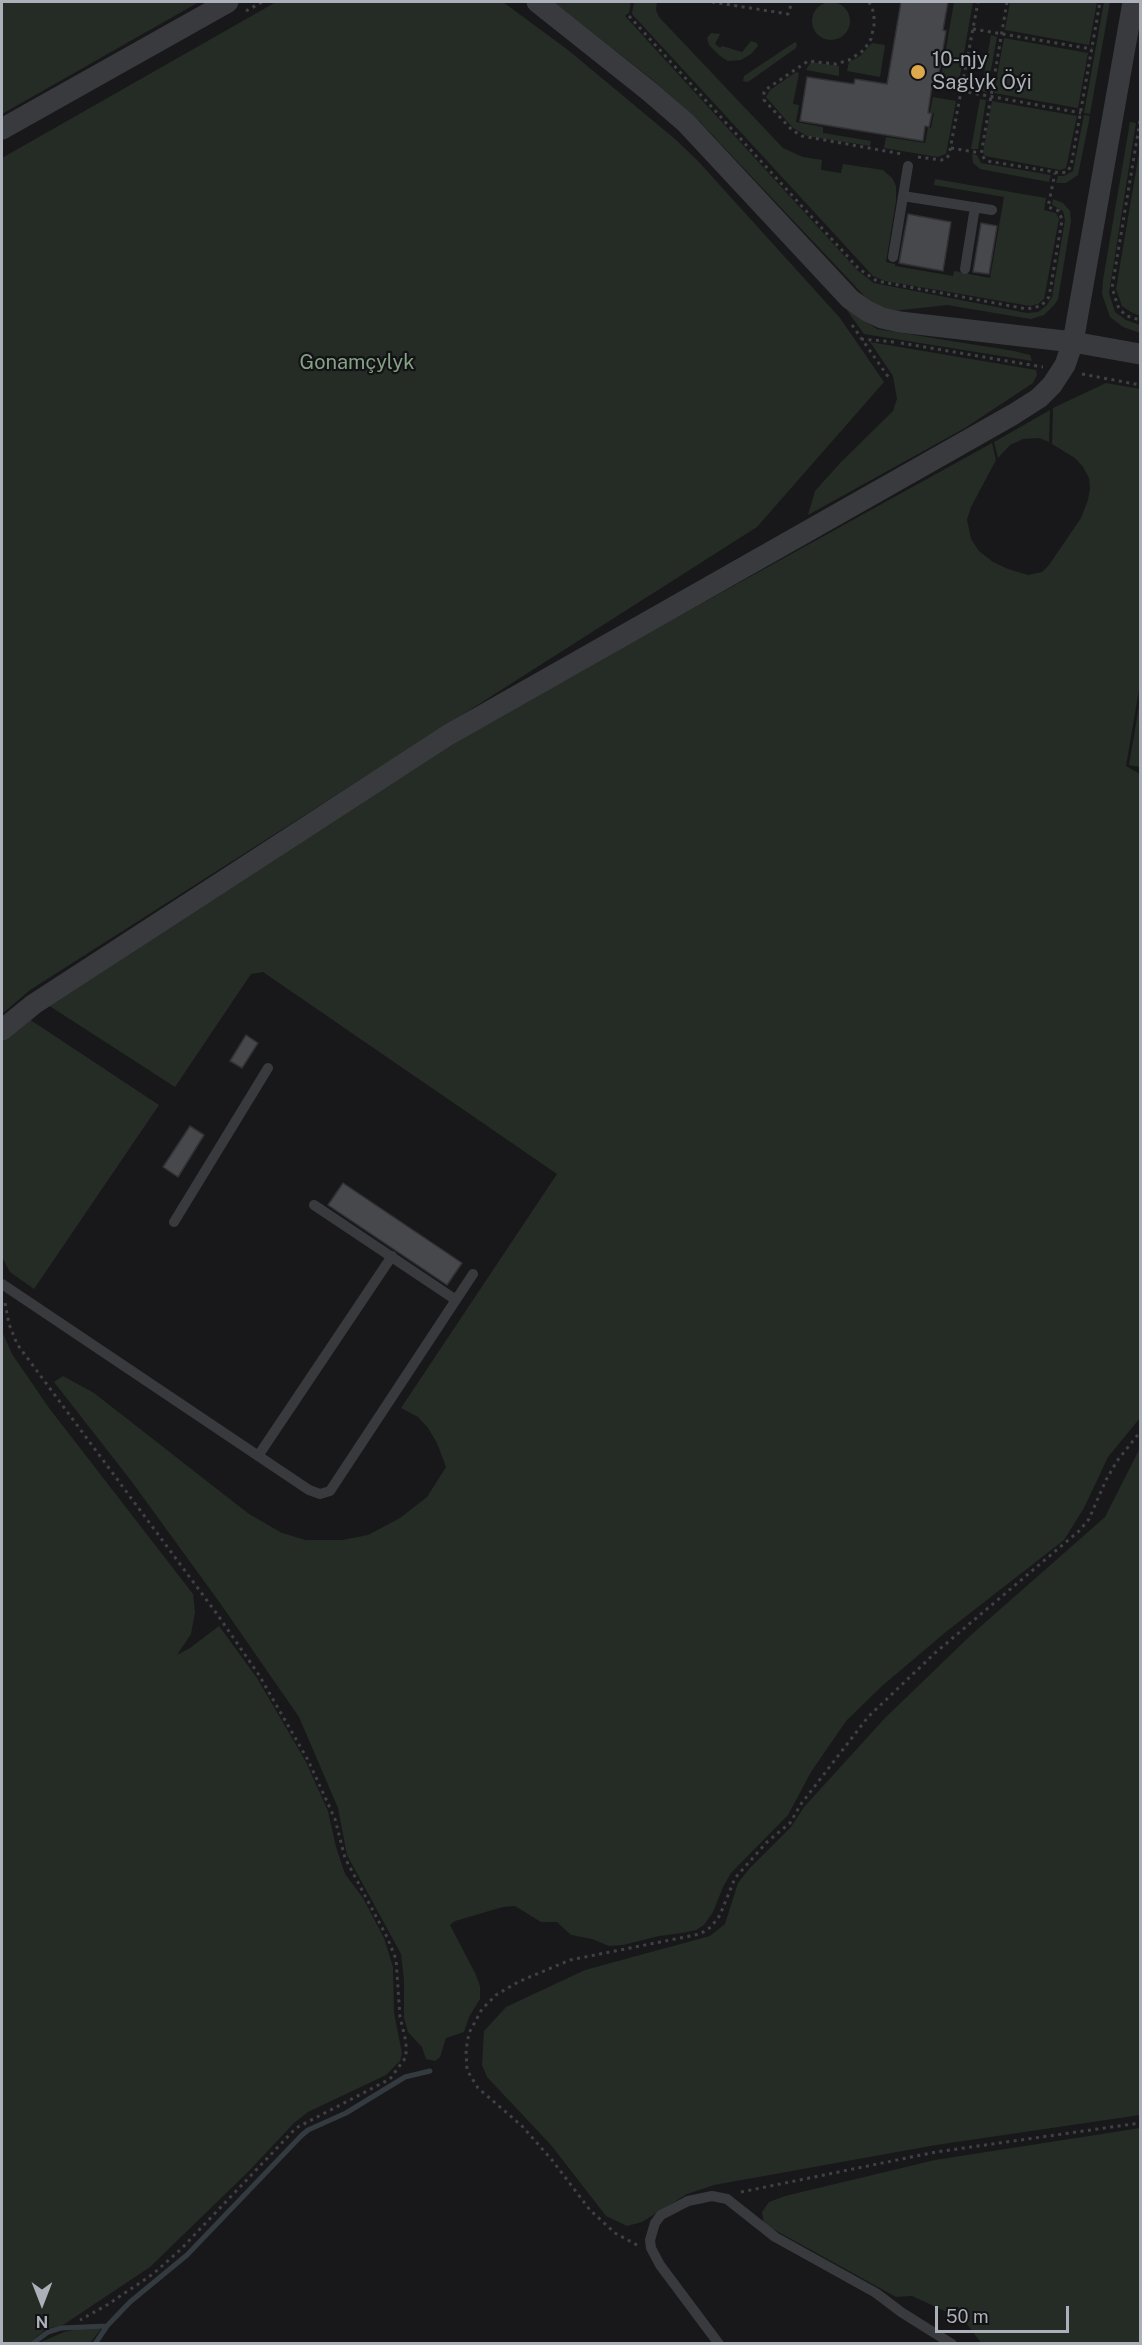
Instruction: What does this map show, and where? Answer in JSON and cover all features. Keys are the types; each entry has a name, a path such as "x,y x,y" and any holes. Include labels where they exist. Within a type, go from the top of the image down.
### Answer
{"street":[{"path":"2,129 228,2"},
{"path":"537,2 686,123 850,299 867,311 882,318 900,322 1073,342 1140,354"},
{"path":"2,1030 34,1004 448,735 1039,398 1052,385 1065,365 1073,342 1133,2"}],"lane":[{"path":"893,257 908,166"},
{"path":"903,196 992,210"},
{"path":"965,269 975,207"},
{"path":"174,1222 268,1068"},
{"path":"314,1205 456,1299"},
{"path":"258,1456 392,1256"},
{"path":"2,1284 312,1492 320,1494 330,1491 473,1274"},
{"path":"719,2343 651,2248 651,2232 661,2215 688,2201 704,2196 719,2197 738,2206 776,2237 876,2293 901,2313 952,2343"}],"path":[{"path":"712,2 788,14 792,2"},
{"path":"869,2 874,13 874,29 864,50 849,60 836,63 808,61 768,88 764,92 764,100 792,130 802,136 903,154"},
{"path":"914,156 944,160 948,157 978,2"},
{"path":"1007,2 980,153 987,161 1064,173 1070,169 1100,2"},
{"path":"629,16 859,268 877,281 1027,309 1041,306 1049,297 1062,220 1059,211 1048,207 1055,172"},
{"path":"973,29 1092,49"},
{"path":"961,91 1081,112"},
{"path":"1140,121 1112,288 1119,309 1127,316 1140,321"},
{"path":"951,148 980,153"},
{"path":"861,339 1034,365"},
{"path":"1111,380 1140,385"},
{"path":"2,1284 9,1324 17,1344 217,1614 259,1675 308,1760 335,1819 345,1858 387,1937 396,1959 400,2017 406,2043 406,2057 390,2079 296,2128 181,2249 153,2274 80,2320"},
{"path":"654,2255 615,2233 590,2210 552,2160 522,2126 478,2088 467,2070 466,2050 469,2033 482,2009 496,1995 518,1982 570,1960 700,1934 711,1927 720,1915 735,1878 767,1842 790,1823 801,1804 868,1717 935,1653 1079,1531 1089,1519 1116,1461 1140,1432"},
{"path":"719,2197 936,2152 1140,2123"}],"green space":[{"path":"2,2 199,2 2,114"},
{"name":"Gonamçylyk","path":"276,2 503,2 568,50 698,161 840,318 884,382 757,527 30,990 2,1014 2,158"},
{"path":"553,2 631,2 629,13 625,16 858,271 874,283 1027,313 1038,312 1047,305 1052,297 1065,220 1063,211 1052,205 1053,199 1063,203 1070,211 1071,221 1058,299 1044,315 1031,319 947,305 893,311 873,305 700,122 653,80"},
{"path":"634,2 657,2 656,10 659,17 783,148 803,157 822,160 821,170 841,173 843,164 883,170 892,178 896,186 896,201 886,262 895,264 895,266 953,276 954,271 990,278 1004,197 934,185 935,179 1046,198 1044,210 1056,213 1059,219 1044,299 1030,306 885,281 873,276 632,14"},
{"path":"831,2 838,3 844,8 849,14 849,28 844,34 838,39 831,40 824,39 818,34 813,28 812,21 813,14 818,8 824,3"},
{"path":"954,2 973,2 959,81 941,78"},
{"path":"1010,2 1097,2 1089,45 1005,30"},
{"path":"1104,2 1110,2 1090,114 1084,113"},
{"path":"711,33 720,34 715,44 720,48 722,46 742,52 751,41 757,43 758,46 741,60 728,61 709,45 707,38"},
{"path":"991,35 997,37 987,92 981,91"},
{"path":"1004,38 1088,53 1078,108 994,93"},
{"path":"795,42 796,48 748,82 743,81 744,76"},
{"path":"872,43 885,45 880,77 847,71 849,62 860,56"},
{"path":"811,62 839,66 839,76 806,70"},
{"path":"796,72 799,73 793,104 799,105 796,122 823,127 823,133 871,141 870,146 807,136 793,128 766,97 770,90"},
{"path":"933,97 956,101 946,154 938,157 884,148 886,137 925,143 934,113 930,112"},
{"path":"980,99 986,100 978,149 971,149"},
{"path":"992,101 1077,116 1066,168 1060,170 985,156 983,152"},
{"path":"1084,115 1090,116 1078,175 1066,183 1056,183 1058,176 1064,176 1073,171"},
{"path":"1130,122 1136,123 1109,293 1115,312 1126,320 1140,325 1140,333 1123,327 1110,317 1102,294"},
{"path":"1140,147 1140,316 1122,306 1116,289"},
{"path":"972,154 977,155 981,163 1051,175 1049,182 980,169 973,163"},
{"path":"846,309 877,329 1014,351 1030,355 1032,361 864,334"},
{"path":"870,342 1036,370 1037,375 1033,383 965,428 808,515 815,491 893,411 897,399 893,376"},
{"path":"1106,383 1140,389 1140,684 1126,766 1140,774 1140,1418 1108,1457 1084,1508 1064,1540 947,1631 882,1686 846,1721 811,1772 788,1815 731,1873 713,1912 704,1925 696,1930 609,1946 592,1939 571,1935 557,1922 541,1922 515,1906 503,1907 455,1921 450,1925 475,1973 480,1986 480,1999 469,2017 464,2032 446,2038 440,2057 435,2061 426,2059 422,2047 408,2032 404,2018 401,1954 347,1855 338,1808 299,1717 132,1482 54,1382 63,1376 94,1393 249,1514 282,1533 306,1540 342,1540 368,1535 400,1518 427,1497 446,1467 437,1443 428,1428 418,1417 401,1408 557,1174 263,972 251,974 175,1087 48,1005 453,741 992,443 996,460 971,507 967,520 971,539 979,551 993,562 1008,569 1028,575 1042,572 1081,518 1090,489 1089,478 1083,467 1075,458 1052,444 1053,408"},
{"path":"1050,410 1049,442 1039,438 1023,439 1010,445 998,458 994,442"},
{"path":"1140,700 1140,767 1129,765"},
{"path":"29,1019 159,1105 34,1289 10,1272 2,1257 2,1038"},
{"path":"2,1331 12,1354 49,1408 193,1594 195,1612 191,1634 177,1655 219,1626 257,1678 306,1762 328,1811 345,1874 363,1898 384,1938 393,1967 394,2013 402,2053 400,2061 386,2075 308,2112 294,2123 248,2172 150,2267 63,2325 46,2329 28,2344 2,2343"},
{"path":"1140,1448 1140,2115 936,2145 714,2185 687,2194 642,2222 627,2226 606,2216 551,2145 487,2077 482,2065 484,2031 506,2007 585,1970 710,1936 725,1924 738,1883 791,1827 804,1807 885,1718 971,1635 1105,1517"},
{"path":"1140,2128 1140,2343 981,2343 964,2320 912,2296 896,2297 764,2224 762,2212 769,2202 785,2196 935,2160"},
{"path":"84,2328 101,2329 90,2343 39,2343 64,2332"}],"building":[{"name":"10-njy Saglyk Öýi","path":"901,2 948,2 938,79 933,78 928,113 932,113 929,127 925,126 923,141 800,121 807,77 854,84 855,79 887,84"},
{"path":"908,214 951,222 943,271 899,263"},
{"path":"981,223 997,226 989,274 973,272"},
{"path":"246,1035 258,1043 242,1068 230,1061"},
{"path":"190,1126 204,1135 178,1177 163,1167"},
{"path":"343,1183 462,1263 447,1285 328,1205"}],"waterway":[{"path":"95,2344 107,2326 130,2302 187,2255 308,2130 346,2113 405,2077 430,2071"},
{"path":"32,2344 48,2332 61,2328 107,2326"}],"place":[{"name":"10-njy Saglyk Öýi","path":"918,72"}]}
